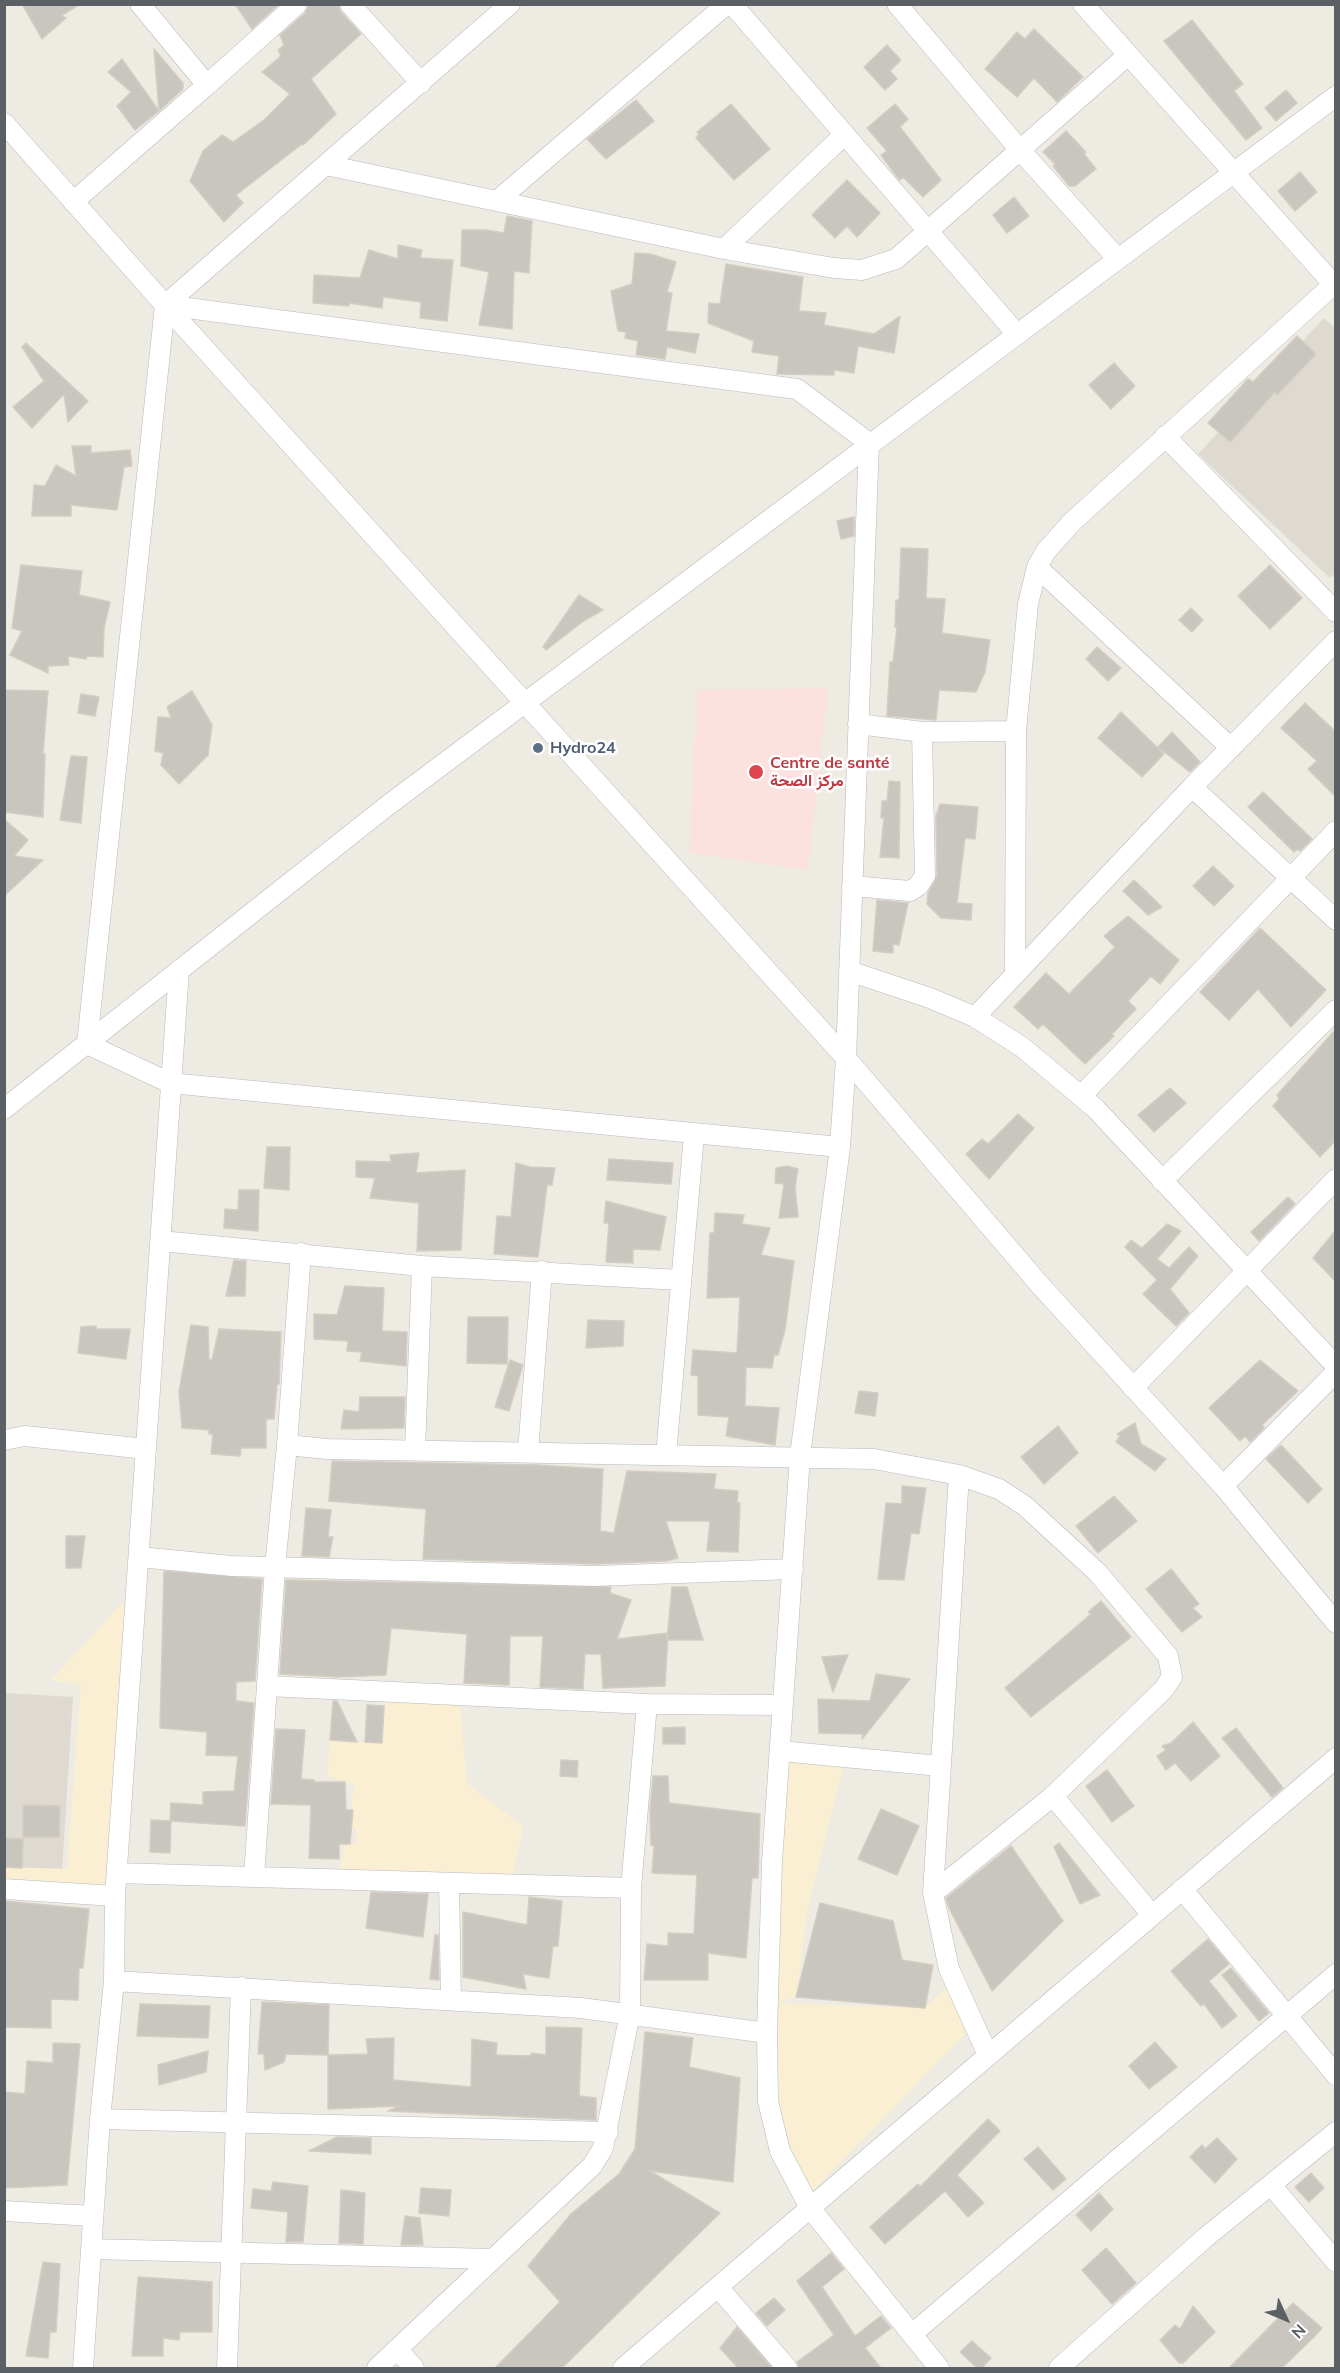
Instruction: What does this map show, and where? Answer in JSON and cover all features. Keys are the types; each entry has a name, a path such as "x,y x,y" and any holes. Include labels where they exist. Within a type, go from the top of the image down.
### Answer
{"street":[{"path":"140,4 207,85"},
{"path":"73,202 297,4"},
{"path":"350,4 421,83"},
{"path":"87,1044 165,305 510,4"},
{"path":"498,200 727,4"},
{"path":"732,4 1016,333"},
{"path":"897,4 1020,150 1117,258"},
{"path":"1015,974 1016,731 1028,604 1037,567 1046,551 1072,522 1334,286 1083,4"},
{"path":"326,165 724,249 834,268 862,270 896,259 1128,55"},
{"path":"4,1109 387,806 1335,96"},
{"path":"5,124 165,305 846,1058 1133,1388 1223,1486 1335,1623"},
{"path":"724,249 844,135"},
{"path":"165,305 797,389 869,443"},
{"path":"1165,436 1335,612"},
{"path":"869,443 846,1058 840,1147 801,1456 772,1862 767,2033 768,2101 780,2151 810,2208 939,2368"},
{"path":"1037,567 1231,748"},
{"path":"975,1017 1192,787 1335,641"},
{"path":"858,724 922,732 1016,731"},
{"path":"852,886 910,891 918,886 925,876 922,732"},
{"path":"1192,787 1335,920"},
{"path":"1081,1096 1335,831"},
{"path":"82,2368 100,2119 114,1981 115,1896 179,970"},
{"path":"849,971 930,998 975,1017 1023,1047 1081,1096 1335,1366"},
{"path":"1162,1181 1335,1010"},
{"path":"87,1044 170,1083 694,1135 840,1147"},
{"path":"666,1455 694,1135"},
{"path":"1133,1388 1335,1179"},
{"path":"160,1241 422,1266 680,1280"},
{"path":"254,1877 275,1567 302,1253"},
{"path":"415,1450 422,1266"},
{"path":"528,1452 542,1271"},
{"path":"1223,1486 1335,1372"},
{"path":"4,1440 25,1437 146,1449"},
{"path":"287,1445 327,1449 874,1459 959,1475 999,1489 1025,1506 1097,1572 1168,1656 1172,1677 1163,1690 1053,1797 933,1893"},
{"path":"959,1475 933,1893 949,1969 988,2055"},
{"path":"139,1557 232,1566 595,1576 793,1569"},
{"path":"267,1686 647,1704 783,1705"},
{"path":"377,2368 592,2166 608,2132 630,2013 631,1888 647,1704"},
{"path":"780,1751 940,1766"},
{"path":"623,2368 1335,1758"},
{"path":"1053,1797 1152,1915"},
{"path":"117,1873 631,1888"},
{"path":"449,1883 452,2000"},
{"path":"4,1889 115,1896"},
{"path":"1182,1889 1335,2075"},
{"path":"912,2334 1335,1974"},
{"path":"114,1981 452,2000 630,2013 767,2033"},
{"path":"227,2368 241,1987"},
{"path":"100,2119 608,2132"},
{"path":"1059,2368 1206,2238 1335,2132"},
{"path":"1271,2185 1335,2262"},
{"path":"4,2211 93,2216"},
{"path":"91,2249 493,2259"},
{"path":"718,2287 787,2368"},
{"path":"397,2349 414,2368"}],"shaded area":[{"path":"1324,318 1335,328 1336,572 1330,578 1198,454"},
{"name":"Centre de santé مركز الصحة","path":"828,688 808,870 689,853 697,690"},
{"path":"4,1693 73,1697 62,1872 5,1869"}],"sand":[{"path":"136,1588 116,1889 5,1884 5,1867 67,1869 81,1685 51,1680"},
{"path":"387,1692 460,1706 467,1783 523,1827 513,1876 339,1879 344,1844 355,1844 356,1831 352,1827 352,1796 355,1785 327,1776 330,1740 382,1743"},
{"path":"846,1757 808,1908 796,1997 776,2003 924,2008 955,1980 970,2029 809,2195 772,2118 773,2003 788,1762"}],"building":[{"path":"22,4 80,4 61,16 66,18 42,39"},
{"path":"235,4 279,4 252,29"},
{"path":"309,4 338,4 341,12 361,34 311,79 336,114 303,145 236,195 243,203 224,222 190,181 203,151 222,135 233,142 264,120 290,94 262,72 281,56 278,50 284,45 280,35 305,13"},
{"path":"1192,20 1243,84 1234,91 1262,128 1246,140 1164,41"},
{"path":"1034,29 1083,77 1057,102 1034,78 1017,97 985,69 1017,32 1025,39"},
{"path":"887,45 901,60 890,71 897,79 885,90 864,67"},
{"path":"154,49 183,83 183,89 159,111"},
{"path":"122,59 159,111 135,130 117,106 131,92 108,72"},
{"path":"1286,90 1297,103 1276,121 1265,108"},
{"path":"636,100 654,121 606,159 587,139"},
{"path":"731,104 770,149 734,180 696,138 699,134 697,132"},
{"path":"895,104 908,119 900,127 941,180 923,197 903,177 900,180 894,173 881,155 887,151 867,128"},
{"path":"1066,131 1086,152 1084,154 1096,169 1075,186 1069,186 1053,166 1055,164 1043,152"},
{"path":"1300,172 1317,192 1295,211 1278,191"},
{"path":"847,180 880,213 857,237 847,226 835,238 812,215"},
{"path":"1014,197 1029,216 1007,233 993,215"},
{"path":"507,216 532,221 529,273 514,271 512,329 479,325 489,272 461,266 462,230 504,233"},
{"path":"398,245 422,250 420,258 453,260 447,321 420,318 421,302 383,297 382,308 349,303 349,306 313,303 314,275 360,278 369,250 398,259"},
{"path":"635,253 650,254 676,262 667,292 672,293 666,331 699,334 695,353 667,347 665,359 636,355 638,341 625,338 626,332 618,331 611,291 632,284"},
{"path":"726,264 803,277 799,311 826,313 824,325 874,334 900,316 894,353 858,346 854,373 834,370 834,375 777,374 779,356 752,352 754,341 708,323 709,303 720,304"},
{"path":"1297,336 1316,354 1277,395 1275,392 1230,442 1208,423 1248,379 1253,382"},
{"path":"26,343 88,401 68,422 64,394 32,428 13,407 44,381 22,347"},
{"path":"1114,363 1135,386 1111,409 1089,385"},
{"path":"72,446 91,446 91,453 130,450 132,466 124,467 117,510 71,505 71,516 32,516 34,485 45,486 56,465 76,476"},
{"path":"854,517 854,536 841,539 837,521"},
{"path":"901,548 928,549 926,598 945,599 942,633 990,640 985,672 976,692 939,690 936,720 887,716 890,662 893,662 897,627 895,627 896,600 899,600"},
{"path":"21,565 82,571 79,595 110,602 104,628 103,657 87,656 86,659 68,656 69,665 48,666 48,673 10,655 22,631 12,628"},
{"path":"1270,565 1302,598 1270,629 1238,596"},
{"path":"579,595 603,610 585,620 546,650 543,647"},
{"path":"1191,608 1203,620 1192,632 1179,620"},
{"path":"1097,647 1121,668 1108,681 1086,659"},
{"path":"4,690 48,691 43,754 45,754 43,817 4,812"},
{"path":"192,691 212,725 208,755 179,784 161,765 163,753 155,751 158,717 171,718 167,707"},
{"path":"81,694 99,697 95,716 78,713"},
{"path":"1305,703 1335,731 1335,796 1308,769 1317,761 1281,728"},
{"path":"1121,712 1164,754 1142,777 1098,738"},
{"path":"1172,732 1200,762 1190,772 1158,747"},
{"path":"71,756 87,757 81,823 60,820"},
{"path":"889,781 900,782 899,858 880,857 884,818 881,818 882,801 887,801"},
{"path":"1263,792 1312,839 1300,851 1298,849 1294,852 1248,807"},
{"path":"940,804 978,807 975,839 965,838 957,903 972,904 971,920 941,918 927,904 928,893 937,876 936,816"},
{"path":"4,819 28,840 14,856 43,860 4,896"},
{"path":"1213,866 1234,886 1214,906 1193,886"},
{"path":"1134,880 1162,907 1148,915 1123,891"},
{"path":"877,900 908,903 899,945 893,944 893,953 873,951"},
{"path":"1128,916 1179,960 1160,984 1151,976 1128,1001 1136,1009 1112,1034 1114,1036 1085,1064 1043,1024 1038,1029 1014,1007 1046,973 1069,994 1115,947 1104,936"},
{"path":"1260,928 1326,990 1291,1027 1258,989 1229,1020 1200,992"},
{"path":"1335,1030 1335,1141 1320,1157 1273,1106 1279,1099 1277,1095"},
{"path":"1170,1088 1186,1103 1154,1132 1138,1115"},
{"path":"1018,1114 1034,1128 989,1179 966,1154 982,1139 988,1144"},
{"path":"267,1147 290,1147 289,1190 264,1188"},
{"path":"419,1153 416,1173 465,1170 461,1250 417,1251 419,1203 370,1198 375,1178 356,1177 356,1161 391,1162 390,1155"},
{"path":"609,1159 673,1163 671,1184 607,1180"},
{"path":"516,1163 530,1167 555,1168 552,1185 547,1185 538,1257 494,1254 497,1216 511,1217"},
{"path":"787,1166 798,1169 795,1186 798,1217 779,1218 784,1184 775,1183 776,1168"},
{"path":"239,1190 259,1190 258,1231 224,1228 225,1209 238,1210"},
{"path":"1288,1197 1295,1204 1259,1241 1251,1232"},
{"path":"606,1201 666,1217 660,1250 633,1249 633,1263 606,1262 609,1223 604,1223"},
{"path":"715,1213 744,1215 742,1224 770,1228 761,1255 794,1261 785,1330 778,1355 774,1355 772,1368 746,1367 745,1406 779,1408 775,1445 726,1436 729,1417 698,1415 698,1376 691,1375 693,1350 737,1353 740,1297 707,1298 710,1233 714,1233"},
{"path":"1167,1224 1181,1231 1157,1259 1169,1268 1189,1247 1198,1256 1170,1289 1189,1313 1176,1326 1143,1294 1157,1280 1125,1247 1131,1240 1142,1248"},
{"path":"1335,1231 1335,1281 1313,1258"},
{"path":"234,1260 246,1261 245,1296 226,1296"},
{"path":"345,1286 384,1288 382,1331 407,1332 406,1366 360,1361 362,1352 347,1351 348,1341 314,1339 314,1314 337,1315"},
{"path":"468,1317 508,1317 507,1364 467,1363"},
{"path":"588,1320 624,1321 623,1346 586,1348"},
{"path":"191,1325 208,1327 209,1360 212,1360 219,1329 281,1332 279,1384 277,1384 274,1419 266,1419 266,1448 241,1448 240,1456 211,1454 213,1434 209,1434 209,1430 182,1428 179,1392"},
{"path":"96,1326 96,1329 130,1329 126,1359 78,1353 81,1327"},
{"path":"510,1360 523,1365 509,1411 495,1407"},
{"path":"1260,1360 1298,1391 1262,1425 1264,1428 1250,1442 1245,1436 1240,1441 1209,1408"},
{"path":"859,1391 878,1393 875,1416 855,1413"},
{"path":"360,1397 405,1397 404,1428 341,1429 344,1410 359,1412"},
{"path":"1135,1423 1141,1444 1166,1459 1155,1471 1116,1442 1120,1436 1117,1434"},
{"path":"1058,1426 1078,1453 1044,1484 1021,1457"},
{"path":"1281,1445 1322,1489 1308,1503 1266,1459"},
{"path":"332,1461 537,1465 603,1469 600,1531 614,1533 627,1471 716,1474 714,1489 738,1491 737,1503 740,1503 738,1552 707,1551 710,1521 666,1521 678,1558 667,1561 595,1564 423,1559 426,1509 329,1501"},
{"path":"902,1486 926,1488 919,1534 911,1533 904,1580 878,1579 886,1503 902,1504"},
{"path":"1114,1496 1137,1521 1098,1553 1076,1526"},
{"path":"306,1508 331,1510 328,1537 333,1537 329,1557 302,1556"},
{"path":"66,1536 85,1536 81,1568 66,1568"},
{"path":"1171,1569 1199,1604 1193,1608 1202,1617 1182,1632 1146,1589"},
{"path":"164,1571 262,1579 255,1681 236,1682 236,1701 254,1703 245,1826 170,1821 171,1803 203,1805 203,1792 234,1791 238,1756 206,1755 207,1732 160,1728"},
{"path":"286,1580 611,1587 610,1593 631,1600 617,1639 668,1633 665,1686 603,1688 601,1654 585,1654 583,1689 540,1687 543,1636 510,1636 509,1685 464,1683 467,1634 391,1628 386,1675 340,1677 280,1674"},
{"path":"672,1587 687,1587 703,1640 667,1640"},
{"path":"1101,1601 1131,1637 1031,1717 1005,1688 1091,1614 1088,1612"},
{"path":"848,1655 833,1692 822,1657"},
{"path":"876,1674 910,1679 862,1739 863,1734 819,1733 818,1699 870,1701"},
{"path":"333,1701 337,1701 357,1742 330,1740"},
{"path":"367,1705 384,1706 382,1743 365,1742"},
{"path":"1193,1722 1220,1756 1191,1781 1175,1763 1166,1770 1157,1756 1166,1750 1162,1746 1171,1743"},
{"path":"685,1727 685,1744 663,1744 663,1728"},
{"path":"1236,1728 1283,1788 1272,1797 1222,1738"},
{"path":"276,1729 305,1730 301,1779 314,1780 314,1782 345,1782 346,1810 353,1810 350,1844 339,1844 339,1859 309,1858 311,1805 271,1804"},
{"path":"561,1760 578,1761 577,1777 560,1776"},
{"path":"1107,1770 1134,1806 1112,1822 1086,1786"},
{"path":"653,1776 668,1776 669,1803 760,1814 758,1878 752,1878 746,1958 708,1953 708,1980 644,1980 647,1944 668,1946 668,1933 694,1934 697,1875 652,1873 654,1846 651,1845 650,1811"},
{"path":"23,1805 60,1806 59,1837 23,1837"},
{"path":"881,1809 919,1826 897,1875 858,1859"},
{"path":"151,1820 171,1821 170,1853 150,1852"},
{"path":"4,1838 23,1839 22,1868 4,1867"},
{"path":"1059,1843 1100,1895 1080,1904 1054,1847"},
{"path":"1011,1846 1063,1921 992,1991 946,1898"},
{"path":"371,1892 428,1894 423,1937 366,1928"},
{"path":"529,1897 562,1901 558,1946 553,1946 549,1978 523,1974 526,1989 463,1977 463,1912 527,1925"},
{"path":"4,1901 89,1909 83,1968 79,1968 78,2000 51,1999 51,2028 4,2027"},
{"path":"820,1903 893,1921 902,1960 933,1965 925,2008 796,1997"},
{"path":"435,1935 438,1935 439,1980 430,1979"},
{"path":"1208,1939 1229,1964 1209,1981 1237,2016 1222,2028 1204,2004 1201,2006 1171,1971"},
{"path":"1231,1968 1269,2013 1259,2021 1222,1975"},
{"path":"262,2002 329,2005 328,2055 286,2054 284,2062 265,2070 264,2054 258,2054"},
{"path":"140,2004 210,2006 208,2038 137,2036"},
{"path":"546,2027 582,2028 579,2096 596,2098 596,2120 388,2111 399,2106 328,2109 328,2055 368,2054 366,2039 394,2038 393,2080 471,2087 472,2039 497,2043 496,2055 531,2056 531,2053 546,2055"},
{"path":"645,2032 693,2038 689,2067 740,2078 733,2182 650,2171 720,2213 562,2368 495,2368 560,2302 528,2266 571,2214 619,2174 635,2149"},
{"path":"1155,2042 1177,2067 1149,2089 1129,2066"},
{"path":"53,2043 80,2044 67,2185 4,2188 4,2092 25,2094 27,2061 53,2063"},
{"path":"208,2051 206,2072 159,2085 158,2065"},
{"path":"988,2119 1000,2131 957,2175 984,2203 968,2217 945,2191 885,2244 870,2227 918,2184 920,2187"},
{"path":"337,2137 371,2138 371,2154 309,2151"},
{"path":"1217,2138 1237,2159 1215,2183 1190,2157 1202,2145 1205,2149"},
{"path":"1038,2147 1066,2179 1053,2190 1024,2159"},
{"path":"1311,2173 1324,2188 1309,2202 1295,2187"},
{"path":"273,2182 308,2186 303,2242 286,2242 288,2212 251,2208 253,2189 271,2191"},
{"path":"421,2188 451,2190 449,2216 419,2213"},
{"path":"341,2190 365,2193 363,2244 339,2243"},
{"path":"1099,2193 1113,2209 1091,2231 1076,2215"},
{"path":"405,2216 420,2218 423,2245 401,2245"},
{"path":"1106,2248 1136,2283 1112,2304 1082,2270"},
{"path":"831,2253 844,2269 822,2287 855,2336 881,2316 891,2328 865,2348 881,2368 799,2368 797,2362 834,2335 797,2281"},
{"path":"43,2262 60,2264 56,2332 50,2332 48,2358 26,2356"},
{"path":"138,2277 212,2282 212,2332 180,2332 179,2340 163,2338 163,2356 132,2356"},
{"path":"774,2298 785,2310 767,2326 756,2313"},
{"path":"1293,2303 1322,2328 1316,2335 1282,2368 1229,2368"},
{"path":"1193,2306 1215,2332 1183,2363 1179,2363 1160,2340 1175,2325 1180,2329"},
{"path":"737,2327 772,2368 738,2368 720,2348"},
{"path":"972,2341 991,2358 982,2368 977,2368 960,2352"}],"place":[{"name":"Hydro24","path":"538,748"},
{"name":"Centre de santé مركز الصحة","path":"756,772"}]}
